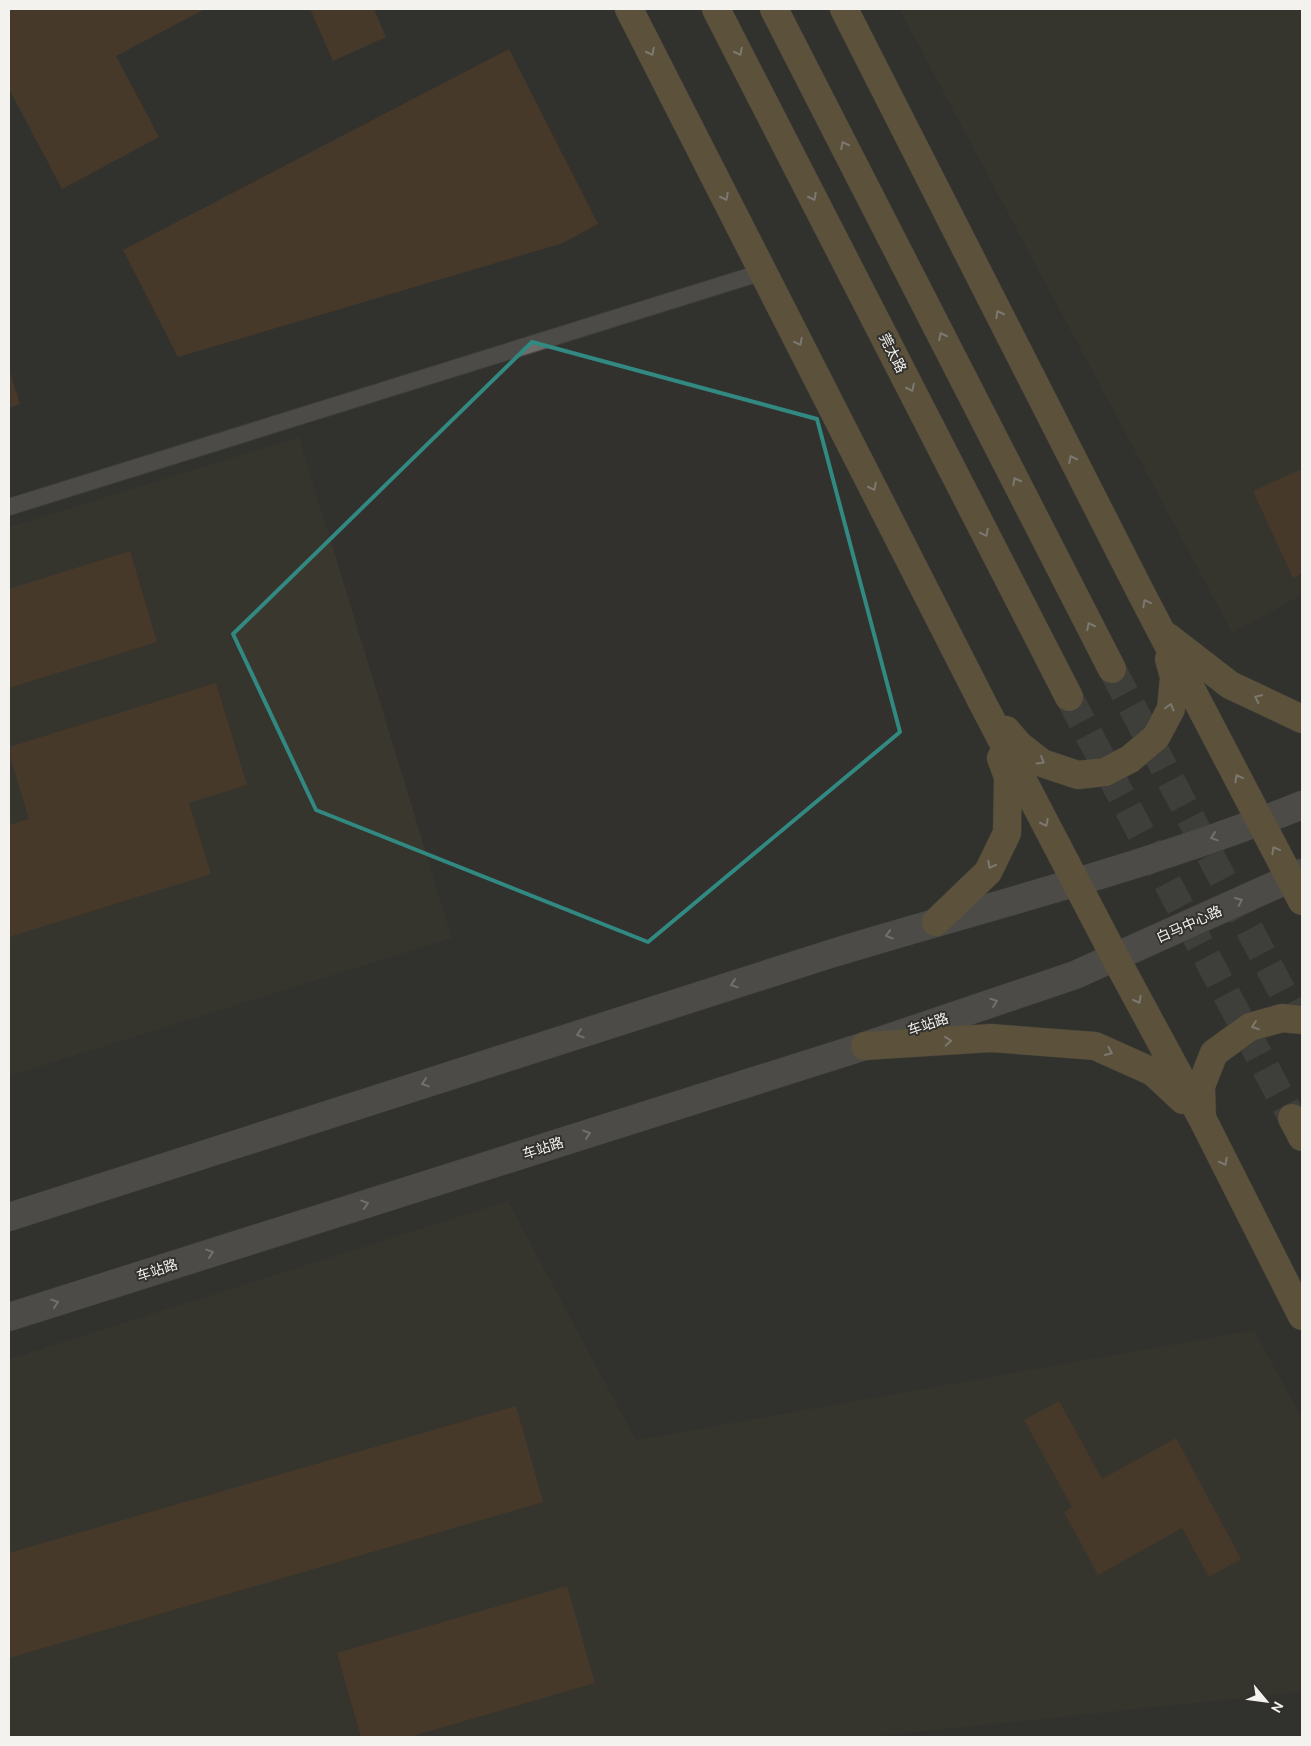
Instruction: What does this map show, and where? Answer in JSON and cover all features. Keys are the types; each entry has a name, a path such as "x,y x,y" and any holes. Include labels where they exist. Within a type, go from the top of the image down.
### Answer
{"main road":[{"path":"629,9 982,702 1115,957 1202,1118 1302,1316"},
{"name":"莞太路","path":"716,9 1069,697"},
{"path":"774,9 1112,669"},
{"path":"844,9 1260,822 1298,884"},
{"path":"982,702 1019,745 1042,764 1078,775 1105,772 1130,759 1156,737 1171,709 1174,677 1161,631"},
{"path":"1161,631 1230,685 1302,719"},
{"path":"936,922 988,872 1007,833 1008,777 982,702"},
{"path":"9,1216 830,954 1076,882 1260,822 1302,805"},
{"name":"白马中心路","path":"1075,975 1115,957 1298,884"},
{"name":"车站路","path":"9,1317 864,1046 1075,975"},
{"path":"1202,1118 1201,1086 1214,1053 1250,1027 1282,1018 1302,1020"},
{"path":"864,1046 991,1038 1096,1046 1153,1072 1202,1118"}],"lane":[{"path":"9,507 764,272"}],"highlighted area":[{"path":"532,342 817,419 900,732 648,942 316,810 233,634"}],"shaded area":[{"path":"899,9 1302,9 1302,595 1232,633"},
{"path":"299,437 452,938 9,1076 9,527"},
{"path":"508,1201 636,1440 1254,1330 1302,1418 1302,1692 870,1737 9,1737 9,1359"}],"building":[{"path":"9,9 205,9 116,56 159,137 62,189 9,89"},
{"path":"310,9 374,9 386,37 333,61"},
{"path":"509,49 598,224 563,243 178,357 123,250"},
{"path":"9,369 20,404 9,408"},
{"path":"1302,469 1302,573 1293,578 1253,491"},
{"path":"130,551 157,642 9,688 9,589"},
{"path":"216,683 247,785 189,803 211,874 9,937 9,825 29,819 9,753 9,747"},
{"path":"1059,1401 1102,1479 1176,1438 1241,1559 1209,1577 1182,1528 1098,1575 1064,1512 1072,1507 1024,1420"},
{"path":"516,1406 543,1502 9,1658 9,1553"},
{"path":"567,1586 595,1683 409,1737 361,1737 337,1653"}],"tunnel":[{"path":"1112,669 1302,1029"},
{"path":"1069,697 1292,1118"}]}
